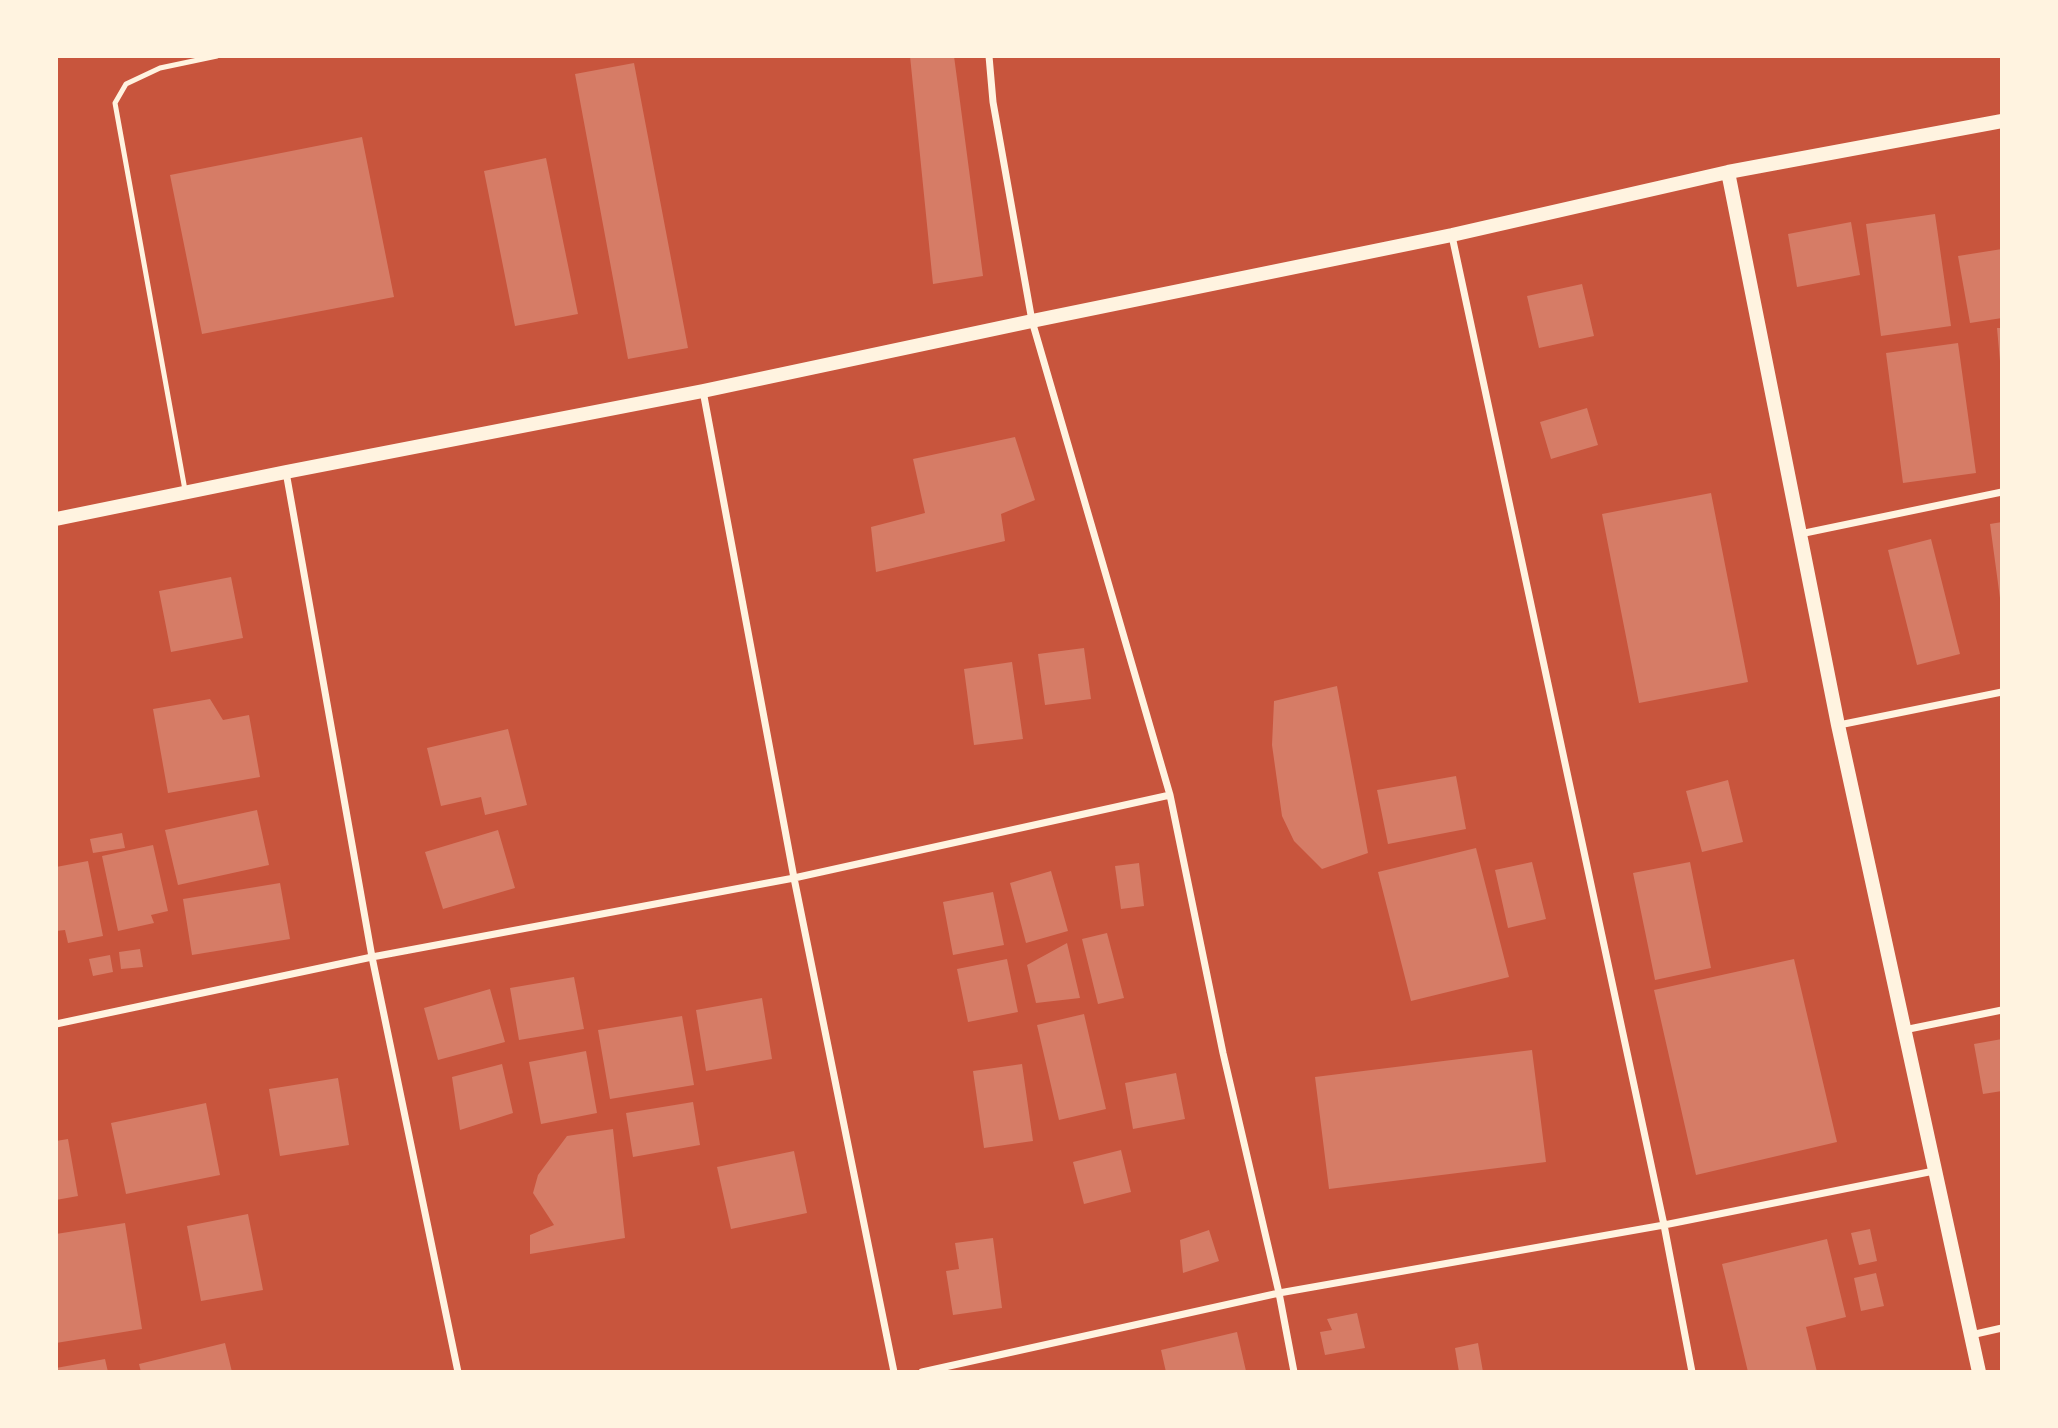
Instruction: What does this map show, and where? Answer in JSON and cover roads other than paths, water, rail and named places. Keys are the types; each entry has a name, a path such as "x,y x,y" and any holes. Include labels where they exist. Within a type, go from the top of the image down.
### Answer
{"main road":[{"path":"56,519 704,391 1452,235 1728,172 2002,121"},
{"path":"1728,172 1838,725 1979,1372"}],"street":[{"path":"989,56 993,102 1032,321 1170,795 1223,1053 1279,1293 1294,1372"},
{"path":"1452,235 1664,1225 1692,1372"},
{"path":"704,391 794,878 894,1372"},
{"path":"286,472 372,957 458,1372"},
{"path":"1800,534 2002,492"},
{"path":"1838,725 2002,692"},
{"path":"56,1024 372,957 794,878 1170,795"},
{"path":"1903,1030 2002,1010"},
{"path":"922,1372 1279,1293 1664,1225 1934,1171"},
{"path":"1970,1335 2002,1328"}],"lane":[{"path":"185,493 115,103 127,84 160,68 217,56"}]}
